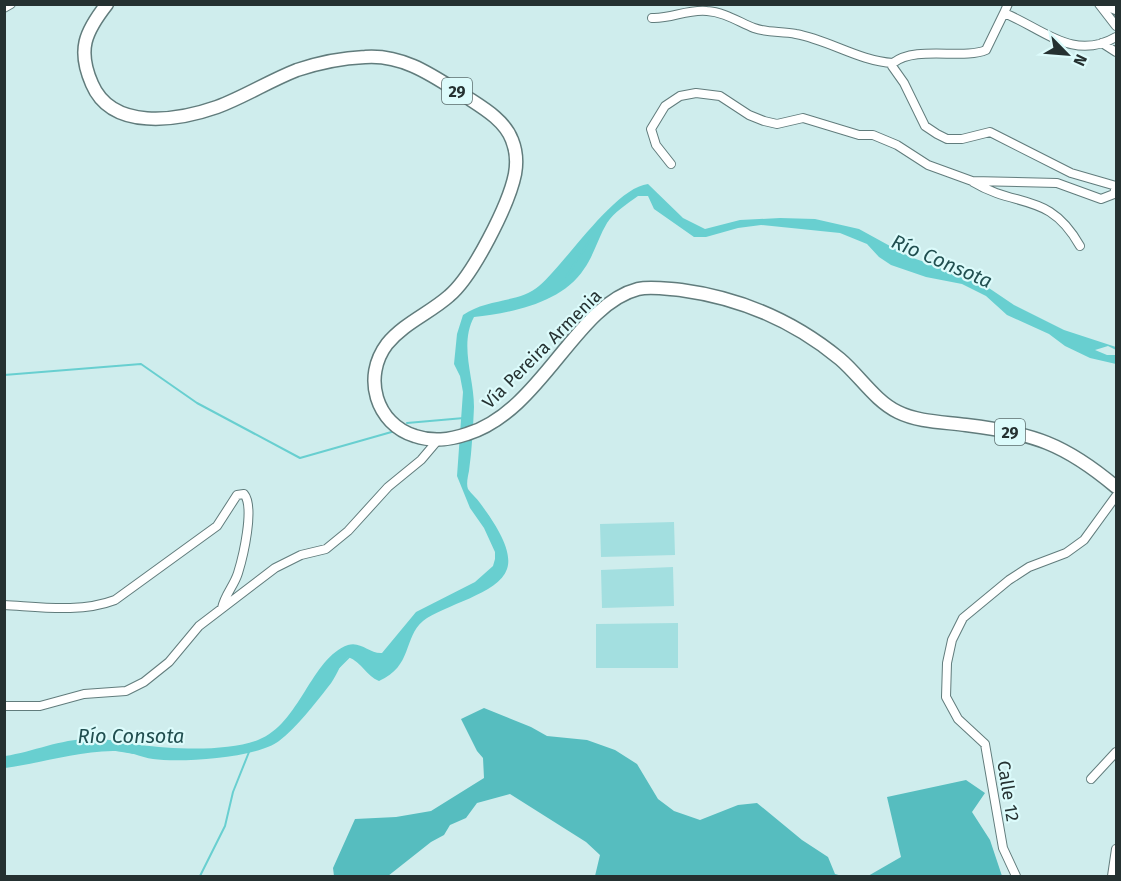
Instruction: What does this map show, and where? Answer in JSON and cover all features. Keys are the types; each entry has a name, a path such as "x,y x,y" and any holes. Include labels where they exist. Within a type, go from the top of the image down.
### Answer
{"main road":[{"name":"29","path":"107,4 93,22 85,40 84,59 95,93 111,108 127,116 154,118 203,111 299,70 371,56 390,58 416,66 484,108 507,129 515,150 516,171 479,258 469,275 450,296 391,340 374,371 377,401 391,422 402,431 417,437 438,440"},
{"path":"1101,4 1116,9"},
{"name":"Vía Pereira Armenia","path":"438,440 458,437 494,423 522,401 588,325 615,301 643,288 667,289 738,302 781,321 818,342 843,362 885,404 902,414 1005,430 1049,441 1079,458 1116,488"}],"street":[{"path":"4,8 11,4"},
{"path":"652,18 667,19 683,13 706,10 756,29 795,33 832,48 893,63 902,58 937,52 980,53 986,50 1008,4"},
{"path":"1101,4 1116,26"},
{"path":"1004,13 1053,40 1075,46 1092,47 1116,37"},
{"path":"1102,43 1116,52"},
{"path":"893,63 894,70 904,83 925,126 937,135 947,139 962,139 990,132 1071,173 1116,186 1114,194 1101,199 1057,183 972,181"},
{"path":"671,164 656,145 651,129 665,106 680,96 696,93 720,96 749,115 777,124 803,118 859,135 873,135 897,145 928,165 982,187 1042,205 1068,228 1080,246"},
{"path":"4,706 26,709 84,694 126,691 144,682 169,662 199,626 222,608 288,560 326,549 348,531 388,487 421,460 438,440"},
{"path":"4,604 73,608 98,606 115,600 217,526 237,495 244,494 249,504 248,522 237,575 224,599 222,608"},
{"name":"Calle 12","path":"1016,876 1003,848 985,744 958,719 946,697 947,663 952,640 963,618 1029,567 1066,554 1084,540 1116,496"},
{"path":"1091,778 1116,752"},
{"path":"1112,876 1116,849"}],"shaded area":[{"path":"648,184 683,218 705,229 740,220 780,218 815,219 859,229 910,257 977,280 1014,305 1064,330 1116,347 1116,350 1108,346 1095,350 1107,355 1116,355 1116,364 1090,358 1065,346 1049,334 1007,315 986,296 962,284 926,277 891,265 879,257 867,244 840,233 761,225 738,228 706,237 694,237 654,209 648,196 638,196 610,219 584,269 563,290 519,309 474,317 470,328 467,350 474,407 467,487 490,517 504,543 508,561 502,578 482,592 423,621 412,635 403,660 390,675 379,681 348,657 305,716 279,741 268,747 254,752 218,758 181,760 153,759 118,751 99,752 5,768 5,756 79,740 102,739 199,749 245,744 258,740 272,732 285,720 324,663 335,652 353,644 382,653 416,612 475,582 493,566 495,552 484,528 470,508 457,476 463,392 460,376 454,364 457,334 463,315 482,306 522,295 539,286 620,198"},
{"path":"674,522 675,555 601,557 600,524"},
{"path":"673,567 674,606 602,608 601,570"},
{"path":"678,623 678,668 596,668 596,624"},
{"path":"484,708 547,736 587,740 615,750 637,764 658,799 674,811 700,820 738,805 757,803 802,840 828,857 835,874 842,876 595,876 600,855 586,842 510,794 477,803 466,818 450,825 444,835 431,842 388,876 334,876 333,868 355,819 396,817 431,811 484,778 483,758 461,719"},
{"path":"966,780 985,793 972,812 990,840 1002,876 868,876 901,857 887,797"}],"waterway":[{"name":"Río Consota","path":"566,277 591,239"},
{"path":"4,375 141,364 197,403 300,458 395,431"},
{"path":"407,423 464,418"},
{"name":"Río Consota","path":"487,515 495,528"},
{"name":"Río Consota","path":"339,667 350,656"},
{"name":"Río Consota","path":"116,750 134,753"},
{"path":"200,876 225,826 233,792 249,752"}]}
